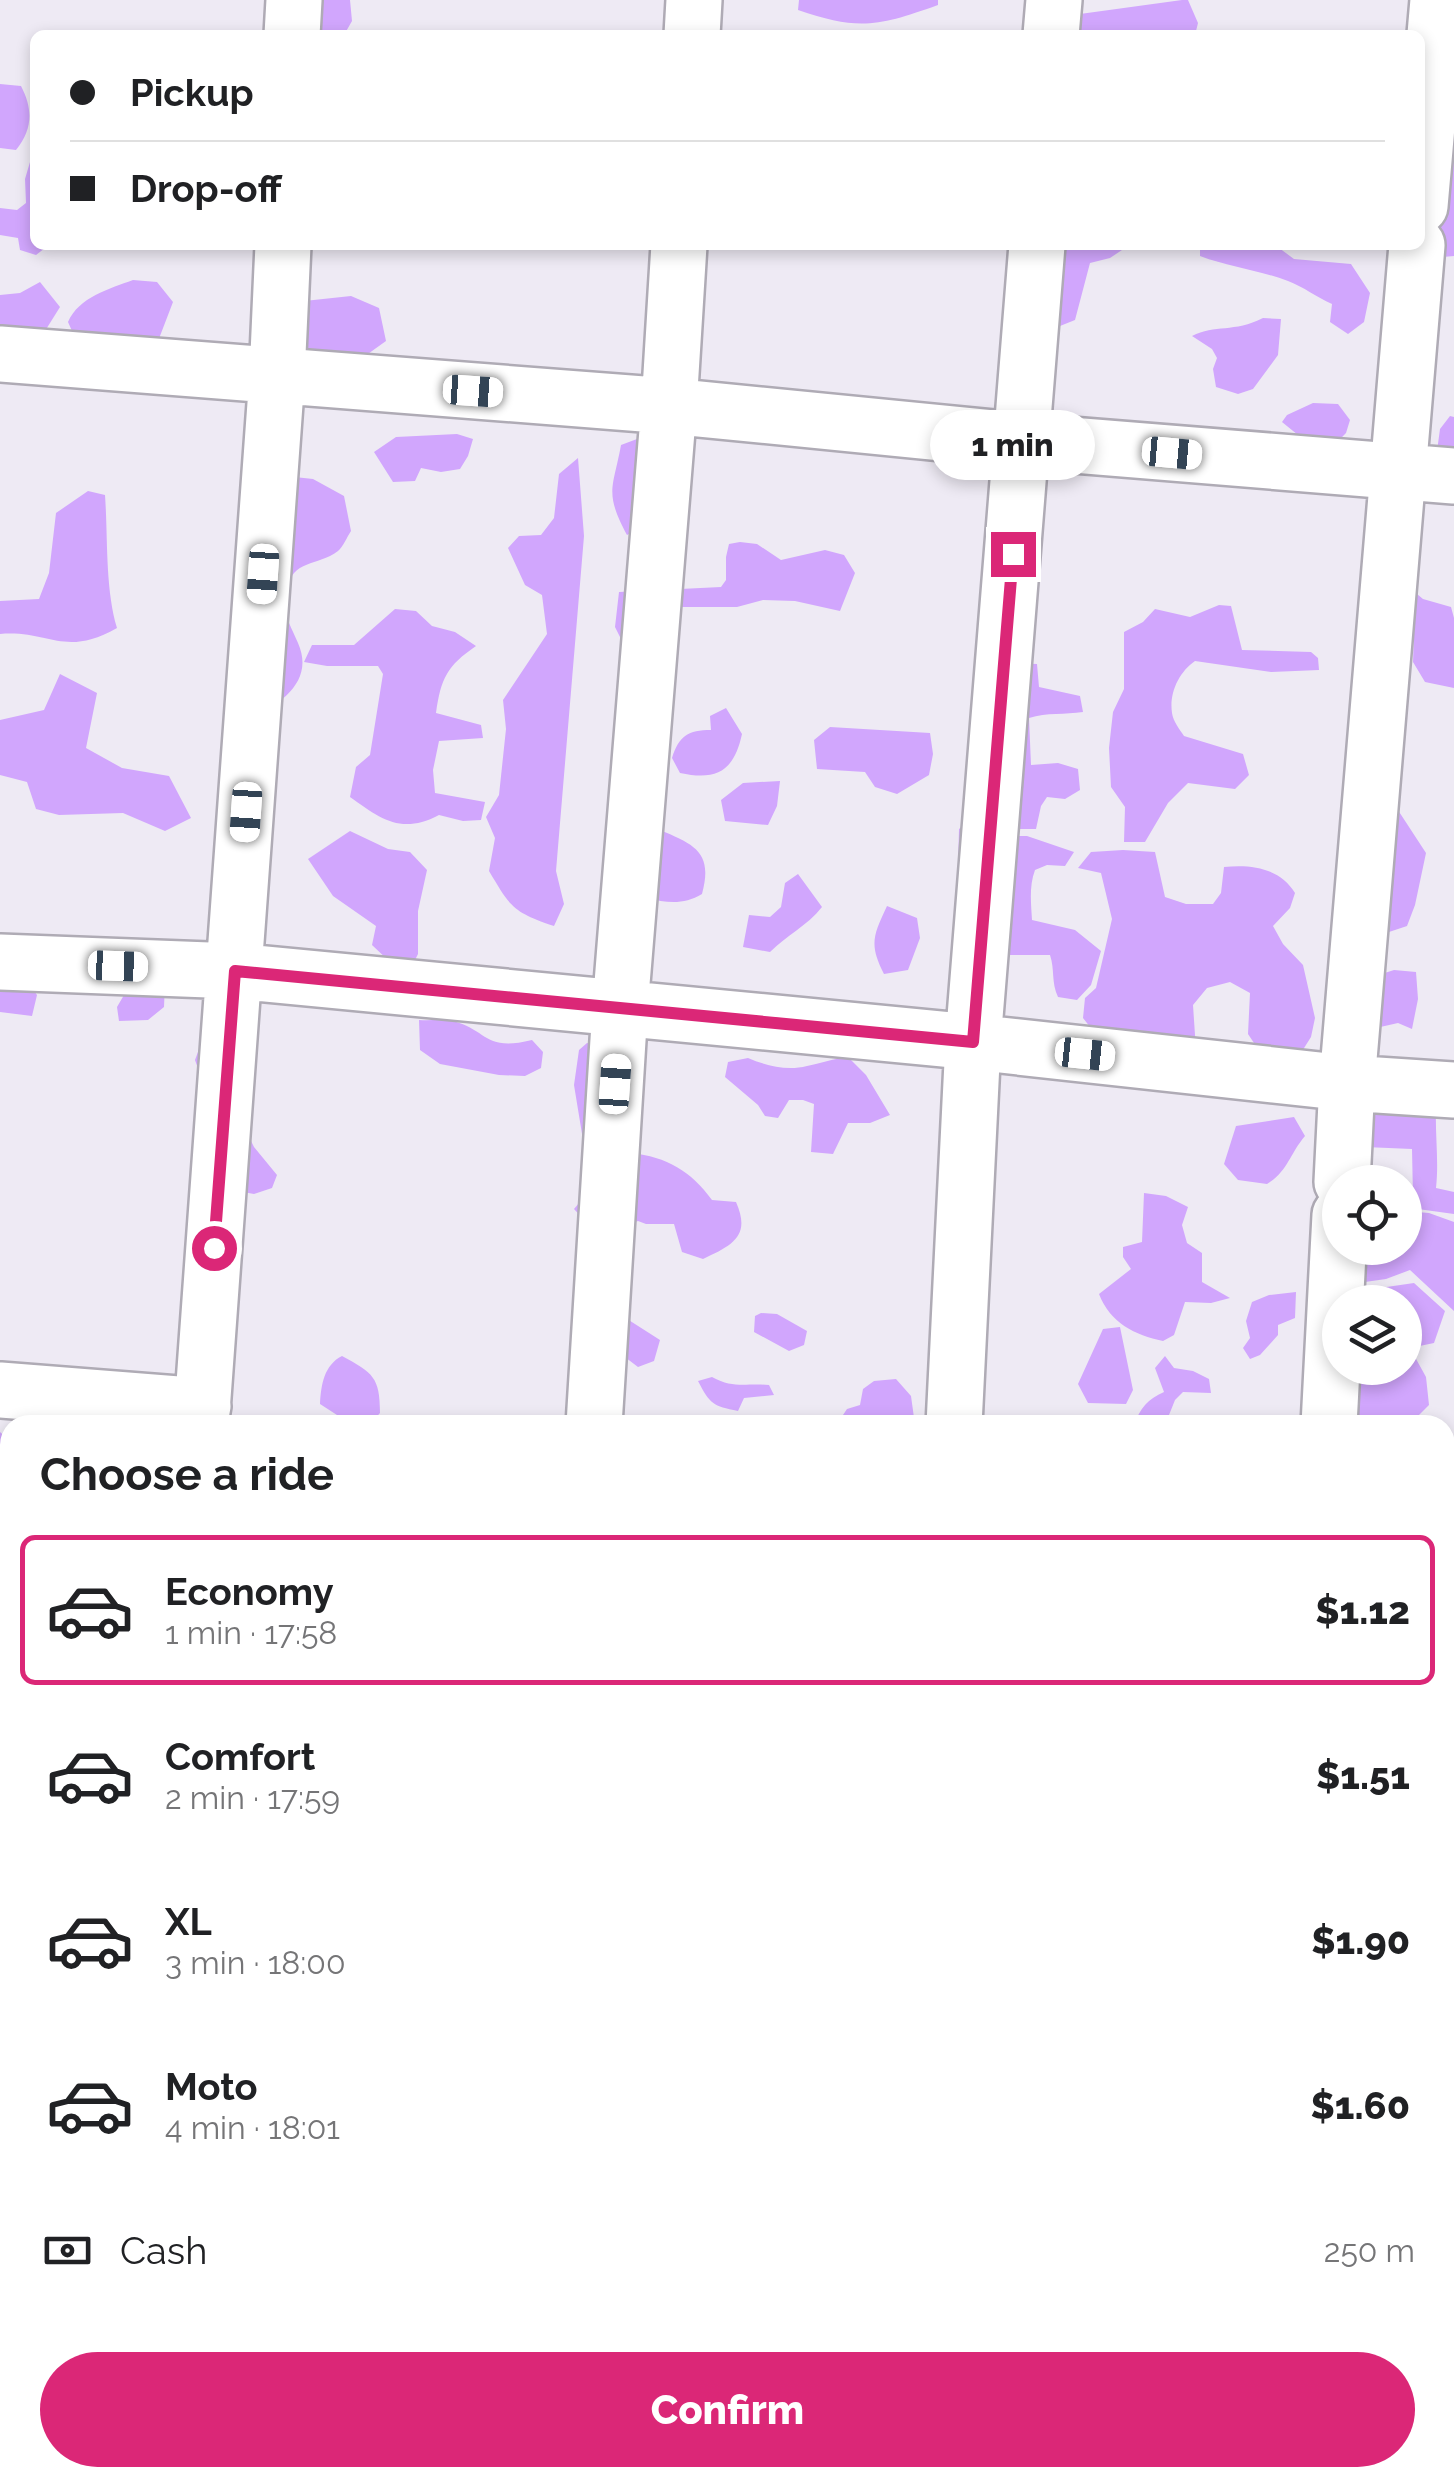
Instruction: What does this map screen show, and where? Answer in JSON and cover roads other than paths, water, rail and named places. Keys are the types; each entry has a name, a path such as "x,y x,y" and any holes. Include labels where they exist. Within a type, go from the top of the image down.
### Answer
{"street":[{"path":"292,30 294,0"},
{"path":"692,30 694,0"},
{"path":"1052,30 1054,0"},
{"path":"1425,149 1438,0"},
{"path":"202,1415 282,250"},
{"path":"595,1415 620,1008 679,250"},
{"path":"954,1415 973,1042 1036,250"},
{"path":"1343,1165 1417,250"},
{"path":"0,354 669,406 1022,442 1454,476"},
{"path":"0,962 235,971 973,1042 1347,1083 1454,1090"},
{"path":"1330,1415 1337,1265"},
{"path":"0,1390 194,1415"}]}
